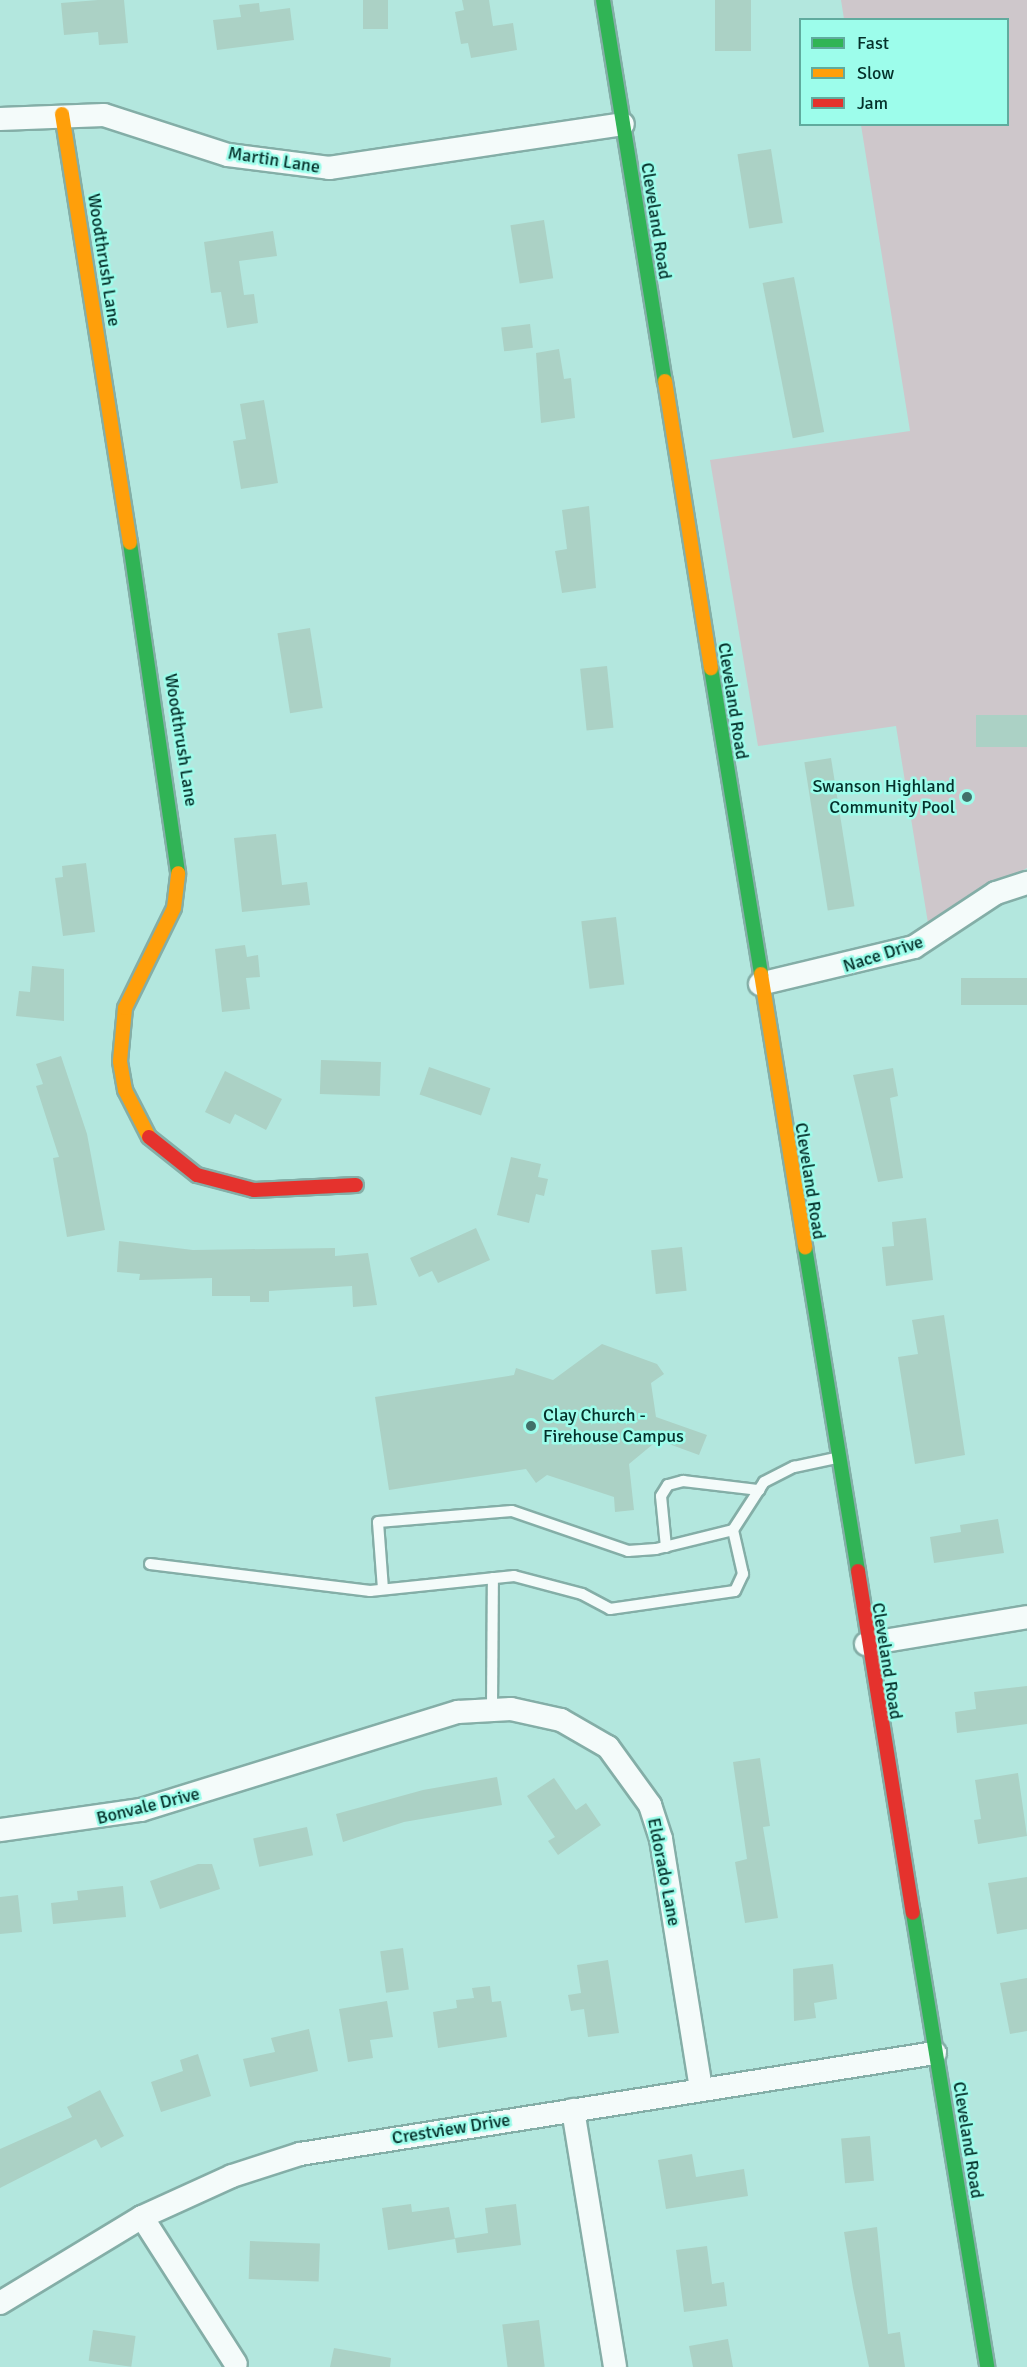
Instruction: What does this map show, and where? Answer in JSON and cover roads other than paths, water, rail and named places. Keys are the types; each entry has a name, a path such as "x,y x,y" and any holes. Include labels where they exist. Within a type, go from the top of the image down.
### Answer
{"main road":[{"name":"Cleveland Road","path":"603,0 866,1644 987,2367"},
{"name":"Woodthrush Lane","path":"62,114 180,861 174,908 125,1008 120,1061 126,1090 151,1140 196,1175 254,1190 356,1185"}],"street":[{"name":"Martin Lane","path":"0,119 62,114 134,120 228,155 329,168 623,124"},
{"name":"Nace Drive","path":"760,984 915,947 996,893 1027,883"},
{"path":"866,1644 1027,1617"},
{"name":"Eldorado Lane","path":"293,1764 433,1719 492,1708 537,1713 590,1734 639,1785 661,1839 701,2090"},
{"name":"Bonvale Drive","path":"0,1830 141,1810 293,1764"},
{"name":"Crestview Drive","path":"0,2303 142,2217 232,2176 300,2154 935,2053"},
{"path":"573,2110 615,2367"},
{"path":"142,2217 236,2364"}],"lane":[{"path":"383,1589 375,1532 378,1522 389,1519 512,1511 628,1551 666,1547 733,1530 759,1490 794,1467 836,1458"},
{"path":"666,1547 662,1496 668,1485 683,1481 759,1490"},
{"path":"150,1564 383,1589 493,1578 540,1581 610,1609 735,1591 743,1574 733,1530"},
{"path":"492,1708 493,1578"}],"place":[{"name":"Swanson Highland Community Pool","path":"967,797"},
{"name":"Clay Church - Firehouse Campus","path":"531,1426"}]}
